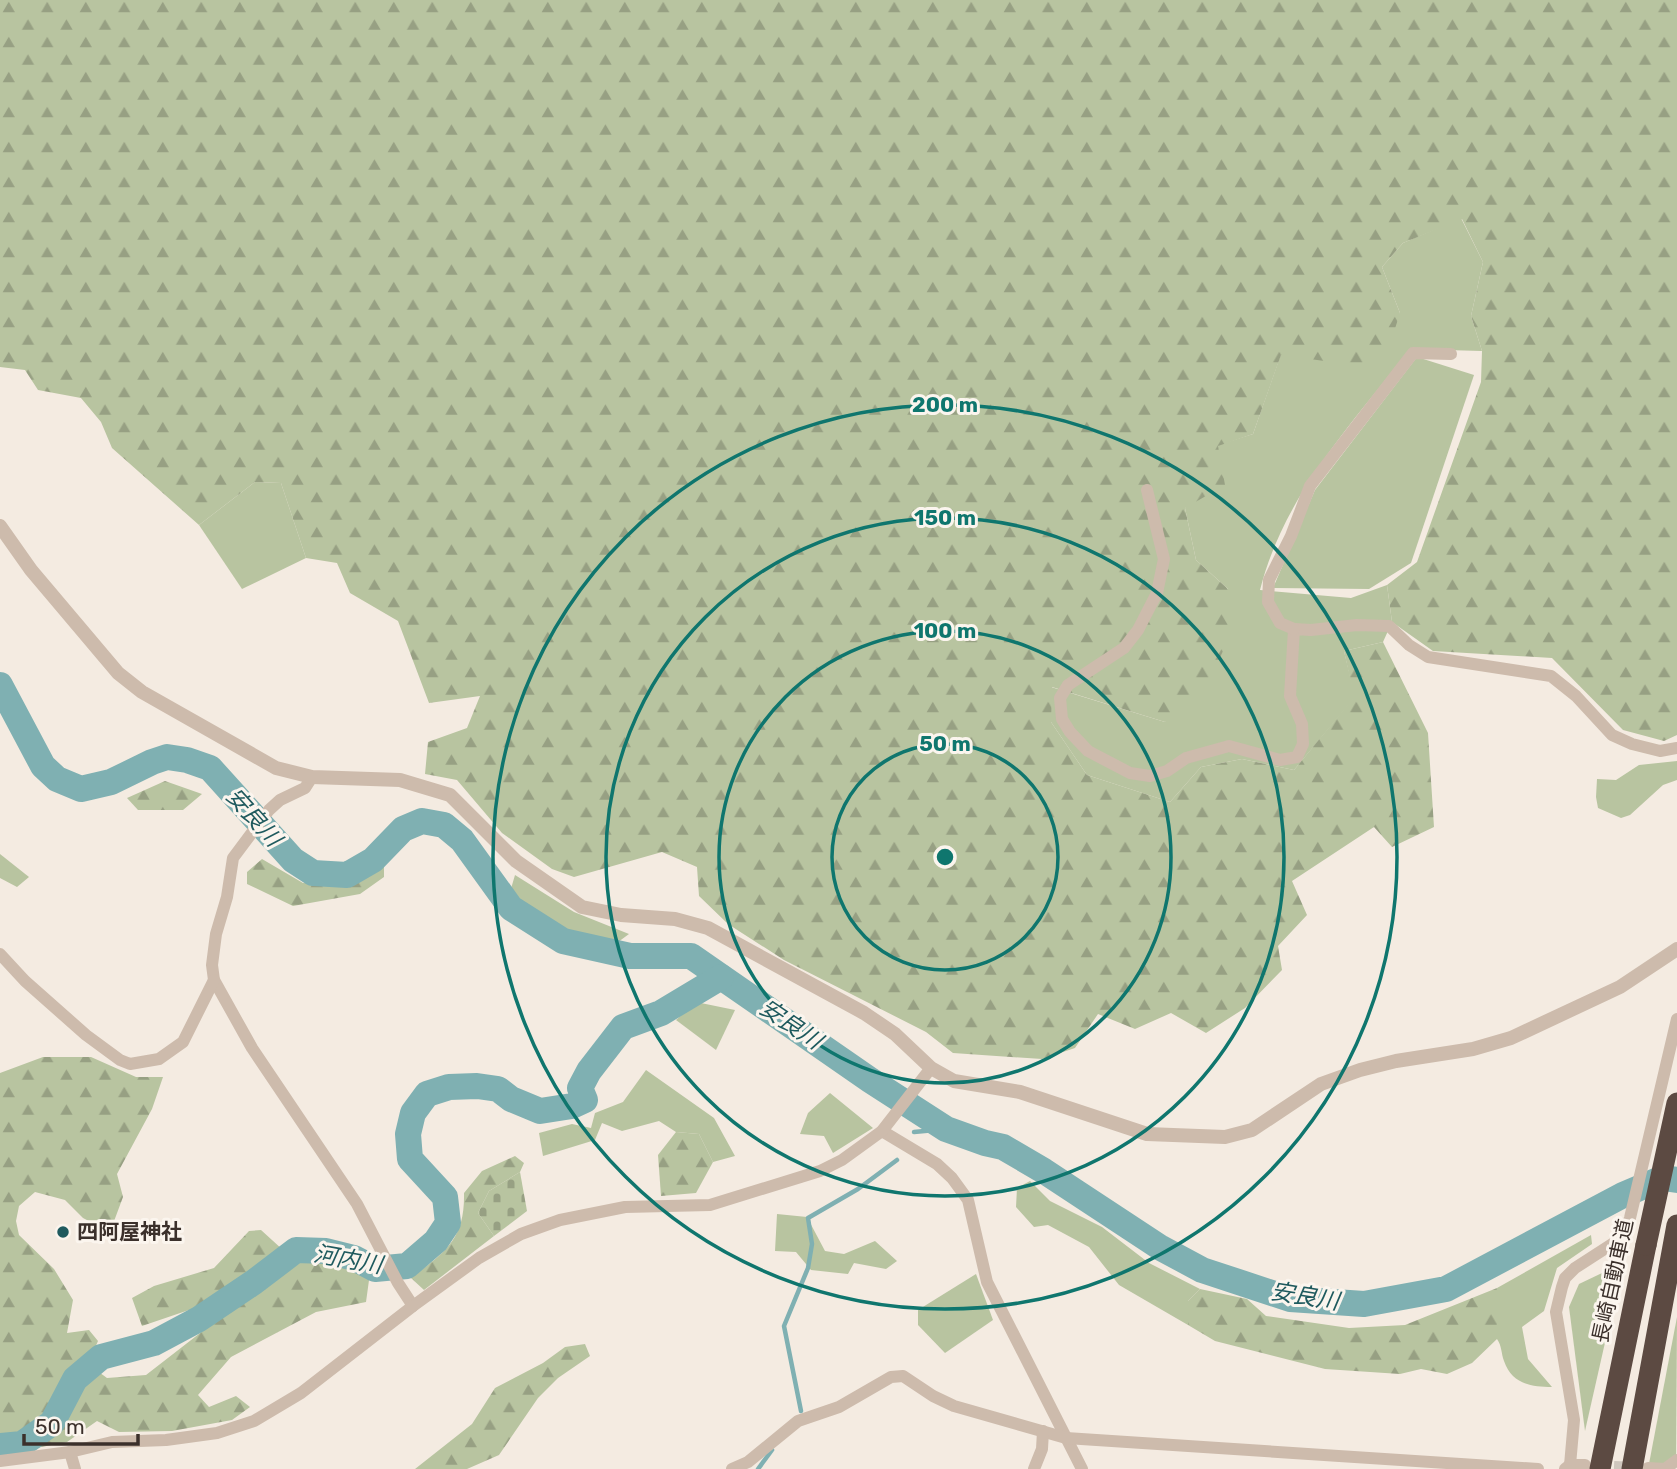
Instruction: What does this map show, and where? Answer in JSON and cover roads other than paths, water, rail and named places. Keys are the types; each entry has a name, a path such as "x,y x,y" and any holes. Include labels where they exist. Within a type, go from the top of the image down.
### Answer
{"highway":[{"name":"長崎自動車道","path":"1592,1467 1646,1245 1677,1103"},
{"path":"1640,1469 1676,1233"}],"street":[{"path":"1451,354 1413,353 1310,486 1269,580 1268,602 1279,624 1311,631 1356,625 1388,626 1409,645 1428,657 1551,676 1576,696 1612,735 1632,744 1660,751 1677,748"},
{"path":"1147,490 1164,559 1157,593 1138,630 1124,648 1068,685 1060,698 1062,719 1088,751 1130,773 1150,776 1167,771 1186,758 1229,746 1280,760 1297,757 1303,744 1301,724 1290,696 1294,629"},
{"path":"0,526 31,570 118,673 142,692 276,768 312,777 400,780 450,795 516,861 582,907 621,915 675,919 708,928 864,1013 895,1034 931,1068 954,1081 1020,1092 1147,1134 1225,1138 1252,1130 1321,1084 1360,1070 1396,1061 1473,1049 1511,1038 1620,987 1677,949"},
{"path":"312,777 305,788 280,800 269,810 233,858 227,897 216,934 212,965 214,980 252,1048 357,1205 413,1306"},
{"path":"0,954 25,981 79,1028 120,1060 130,1064 159,1059 183,1042 214,980"},
{"path":"1592,1467 1567,1467 1574,1420 1556,1312 1565,1278 1575,1268 1623,1237 1630,1218 1677,1019"},
{"path":"0,1461 70,1452 113,1442 166,1440 217,1433 254,1421 301,1394 479,1258 521,1234 560,1220 625,1207 710,1205 820,1171 842,1160 885,1129 931,1068"},
{"path":"885,1129 937,1164 952,1178 968,1200 987,1282 1082,1469"},
{"path":"1642,1162 1652,1157 1677,1155"},
{"path":"732,1469 748,1462 798,1421 839,1407 891,1377 903,1376 954,1406 1066,1438 1538,1469"},
{"path":"1034,1469 1042,1449 1044,1431"},
{"path":"70,1452 75,1469"},
{"path":"1640,1469 1665,1469 1677,1460"}],"waterway":[{"name":"安良川","path":"0,685 43,766 57,779 81,789 111,782 167,757 210,768 293,860 313,873 347,875 373,860 403,829 422,821 444,825 462,840 511,908 563,941 630,956 691,956 870,1080 946,1129 1003,1147 1161,1248 1202,1270 1290,1299 1364,1304 1446,1289 1623,1195 1663,1178 1677,1180"},
{"name":"河内川","path":"0,1446 22,1444 52,1423 75,1379 101,1357 154,1343 199,1319 296,1250 326,1251 354,1258 375,1269 407,1266 436,1241 448,1223 445,1197 410,1159 408,1134 413,1113 427,1094 449,1087 477,1086 498,1089 511,1099 540,1111 572,1106 585,1100 580,1088 589,1071 623,1027 661,1013 721,977"},
{"path":"914,1132 946,1129"},
{"path":"801,1411 784,1326 808,1268 812,1244 808,1218 858,1189 897,1160"},
{"path":"758,1469 772,1450"}],"tunnel":[{"path":"1596,1466 1637,1468"}],"place":[{"name":"四阿屋神社","path":"63,1232"}]}
